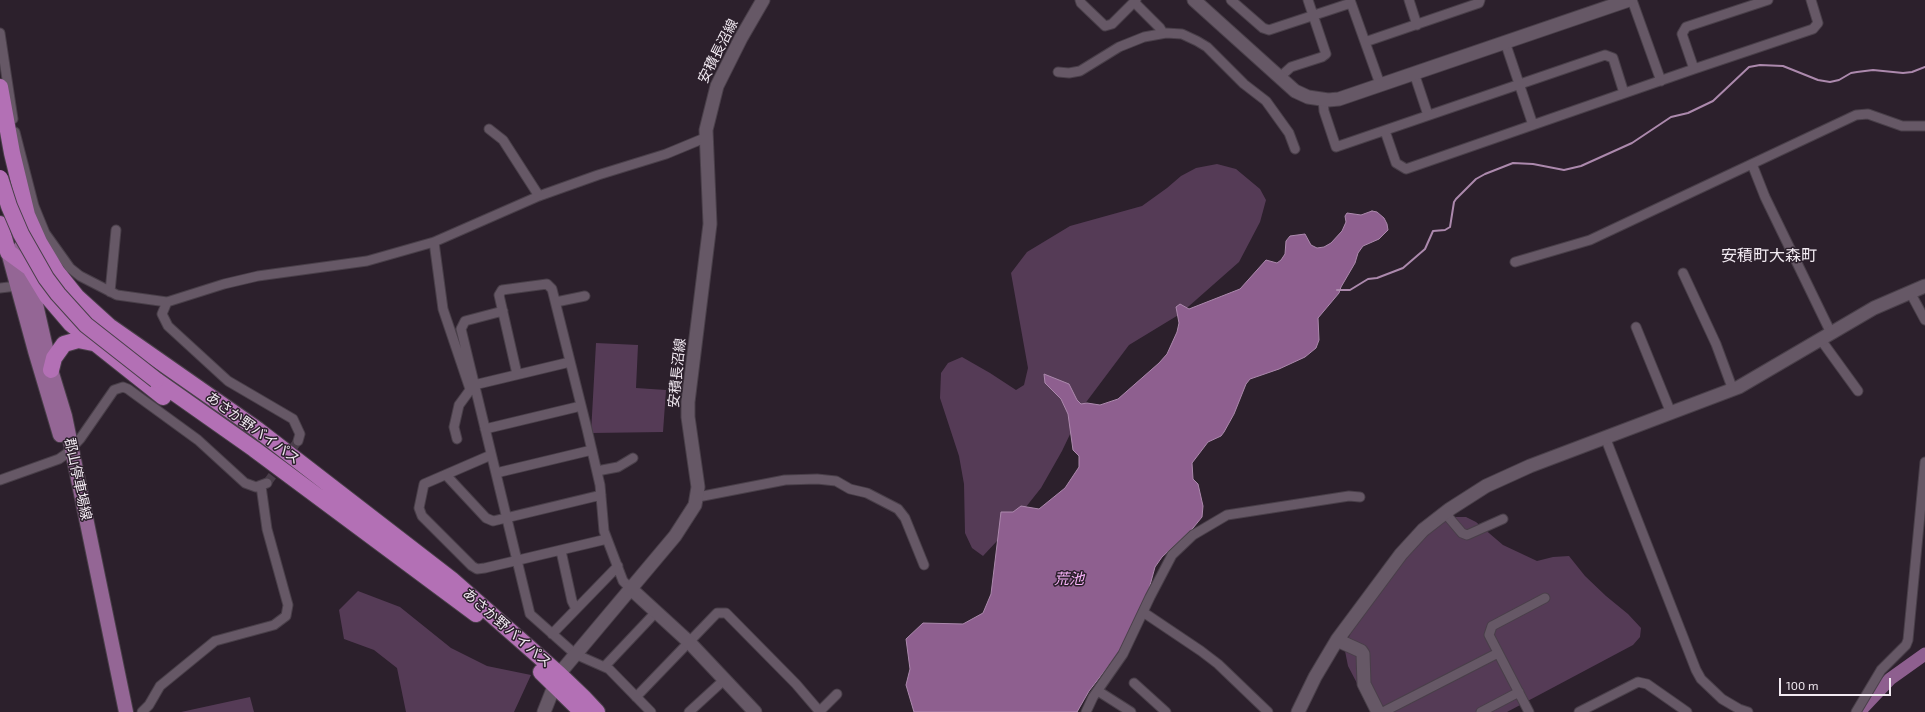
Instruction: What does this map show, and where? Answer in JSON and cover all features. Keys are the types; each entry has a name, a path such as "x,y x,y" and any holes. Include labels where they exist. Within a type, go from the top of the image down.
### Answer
{"highway":[{"name":"あさか野バイパス","path":"0,87 12,153 27,215 44,240 64,282 108,326 258,430 451,579 557,679 582,712"},
{"path":"0,138 10,253"},
{"name":"あさか野バイパス","path":"0,178 9,206 21,234 46,278 58,294 86,325 156,380 356,524 484,620 557,679 583,697 596,712"},
{"path":"0,224 10,253 25,264 60,312 71,324 142,382 253,461 337,517 348,523 356,524"},
{"path":"51,370 54,358 64,344 78,340 95,344"}],"main road":[{"name":"郡山停車場線","path":"10,253 17,286 69,451 118,712"},
{"name":"郡山停車場線","path":"25,264 33,291 51,370 126,712"}],"street":[{"name":"安積長沼線","path":"544,712 557,679 575,654 684,525 698,497 698,480 688,417 688,402 710,224 706,137 708,118 717,86 741,38 763,0"},
{"path":"1080,0 1081,3 1105,26 1112,24 1135,1 1163,33"},
{"path":"1194,0 1295,91 1323,99 1339,98 1631,0 1661,81"},
{"path":"1231,0 1263,28 1269,30 1351,1 1380,84"},
{"path":"1280,77 1291,67 1322,57 1326,54 1308,0"},
{"path":"1409,0 1418,25"},
{"path":"1365,42 1479,4 1480,0"},
{"path":"1694,68 1682,34 1686,28 1768,0"},
{"path":"1386,131 1396,163 1406,169 1661,81 1694,68 1813,29 1818,23 1811,0"},
{"path":"1058,72 1069,73 1080,70 1130,41 1163,33 1174,32 1182,34 1197,40 1207,47 1244,84 1270,106 1290,133 1294,149"},
{"path":"0,33 13,124 44,240 73,271 117,295 167,302 224,284 258,276 367,261 434,242 539,196 598,175 666,154 706,137"},
{"path":"1505,42 1533,125"},
{"path":"1323,99 1324,110 1336,147 1605,55 1613,58 1624,93"},
{"path":"1414,73 1428,115"},
{"path":"1515,262 1590,240 1856,115 1868,114 1902,126 1925,126"},
{"path":"489,129 503,140 539,196"},
{"path":"1752,164 1826,337 1858,391"},
{"path":"110,292 116,230"},
{"path":"10,253 44,240"},
{"path":"434,242 443,309 473,389 485,429 530,614 575,654 605,666 651,712"},
{"path":"1683,273 1716,344 1733,390"},
{"path":"517,374 499,296 502,290 547,284 552,289 556,302 592,450 597,473 604,531 624,581 689,642 755,712"},
{"path":"0,288 17,286"},
{"path":"1298,712 1315,677 1337,640 1401,554 1423,530 1445,513 1504,477 1605,437 1733,390 1874,308 1925,286"},
{"path":"1910,292 1925,320"},
{"path":"556,302 585,296"},
{"path":"167,302 162,314 168,326 228,381 293,419 300,434 298,441"},
{"path":"473,389 461,329 465,321 502,311"},
{"path":"1636,327 1672,413"},
{"path":"457,439 454,427 459,405 473,389 517,374 570,362"},
{"path":"0,480 59,459 69,451 114,390 126,388 198,440 246,483 254,487 264,485 266,529 288,607 286,616 274,625 214,640 160,686 149,705 142,712"},
{"path":"485,429 581,406"},
{"path":"1605,437 1696,670 1702,679 1719,696 1739,709 1748,712"},
{"path":"496,473 592,450"},
{"path":"491,455 424,484 419,508 422,516 477,569 561,551 607,539"},
{"path":"597,473 618,467 633,458"},
{"path":"1856,712 1881,670 1906,645 1908,640 1925,462"},
{"path":"597,473 626,470"},
{"path":"446,475 488,519 493,521 600,495"},
{"path":"698,497 785,480 817,479 836,481 850,489 867,493 898,509 907,522 924,565"},
{"path":"1086,712 1093,698 1123,654 1142,612 1172,555 1192,535 1227,515 1349,496 1360,497"},
{"path":"1445,513 1462,533 1467,535 1503,519"},
{"path":"561,551 572,601 576,609"},
{"path":"552,634 618,566"},
{"path":"1529,712 1490,636 1491,627 1545,598"},
{"path":"605,666 656,612"},
{"path":"1142,612 1202,651 1218,664 1268,712"},
{"path":"636,697 717,613 726,613 796,684 820,712 837,694"},
{"path":"1337,640 1360,651 1363,654 1364,684 1378,712"},
{"path":"1383,712 1498,653"},
{"path":"689,712 724,680"},
{"path":"1578,712 1638,682 1647,684 1681,711"},
{"path":"1134,683 1166,712"},
{"path":"1098,691 1131,712"},
{"path":"1481,712 1519,692"}],"shaded area":[{"path":"1217,164 1236,169 1260,189 1266,200 1260,222 1239,262 1180,314 1129,345 1084,405 1062,451 1041,488 1010,527 983,556 972,548 965,533 964,484 959,456 940,398 941,373 948,363 962,357 1016,390 1024,385 1028,368 1011,273 1027,252 1070,226 1142,206 1181,176 1196,168"},
{"path":"596,343 638,345 636,388 666,390 663,432 591,433"},
{"path":"1449,517 1466,517 1476,522 1503,545 1537,561 1553,557 1569,556 1585,576 1628,614 1641,628 1640,637 1633,645 1507,712 1372,712 1348,666 1344,646 1361,614 1398,567 1429,533"},
{"path":"358,591 400,607 451,648 487,666 531,675 514,712 406,712 397,668 374,650 344,639 339,610"},
{"path":"250,697 254,712 181,712"}],"water":[{"name":"荒池","path":"1372,211 1377,212 1384,218 1388,230 1379,239 1363,246 1358,253 1355,263 1339,293 1318,318 1319,340 1316,348 1305,357 1279,369 1250,379 1246,384 1234,414 1224,432 1221,436 1208,442 1192,463 1193,479 1198,484 1203,506 1202,517 1193,528 1162,557 1155,567 1149,589 1120,651 1089,691 1077,712 914,712 906,685 910,669 906,639 923,623 963,624 983,613 991,594 1001,512 1013,512 1021,506 1039,509 1065,488 1079,467 1079,456 1073,450 1068,414 1061,399 1045,383 1044,374 1069,384 1077,400 1081,404 1087,403 1100,405 1118,399 1159,363 1167,354 1177,332 1179,323 1176,307 1180,304 1189,309 1240,289 1266,260 1277,263 1281,260 1285,254 1286,241 1290,236 1305,234 1311,245 1317,248 1324,247 1331,243 1342,231 1346,222 1345,216 1347,213 1361,215"}],"waterway":[{"path":"1337,290 1350,290 1368,279 1377,278 1403,268 1425,249 1433,231 1445,230 1450,227 1454,202 1476,179 1485,174 1513,163 1533,164 1564,170 1581,166 1632,143 1671,117 1688,113 1713,101 1749,67 1760,65 1783,66 1818,80 1830,82 1839,80 1851,73 1857,72 1873,70 1903,73 1912,72 1925,67"},
{"path":"1859,712 1890,679 1925,654"}],"tunnel":[{"path":"267,483 298,441"}],"district":[{"name":"安積町大森町","path":"1769,256"}]}
